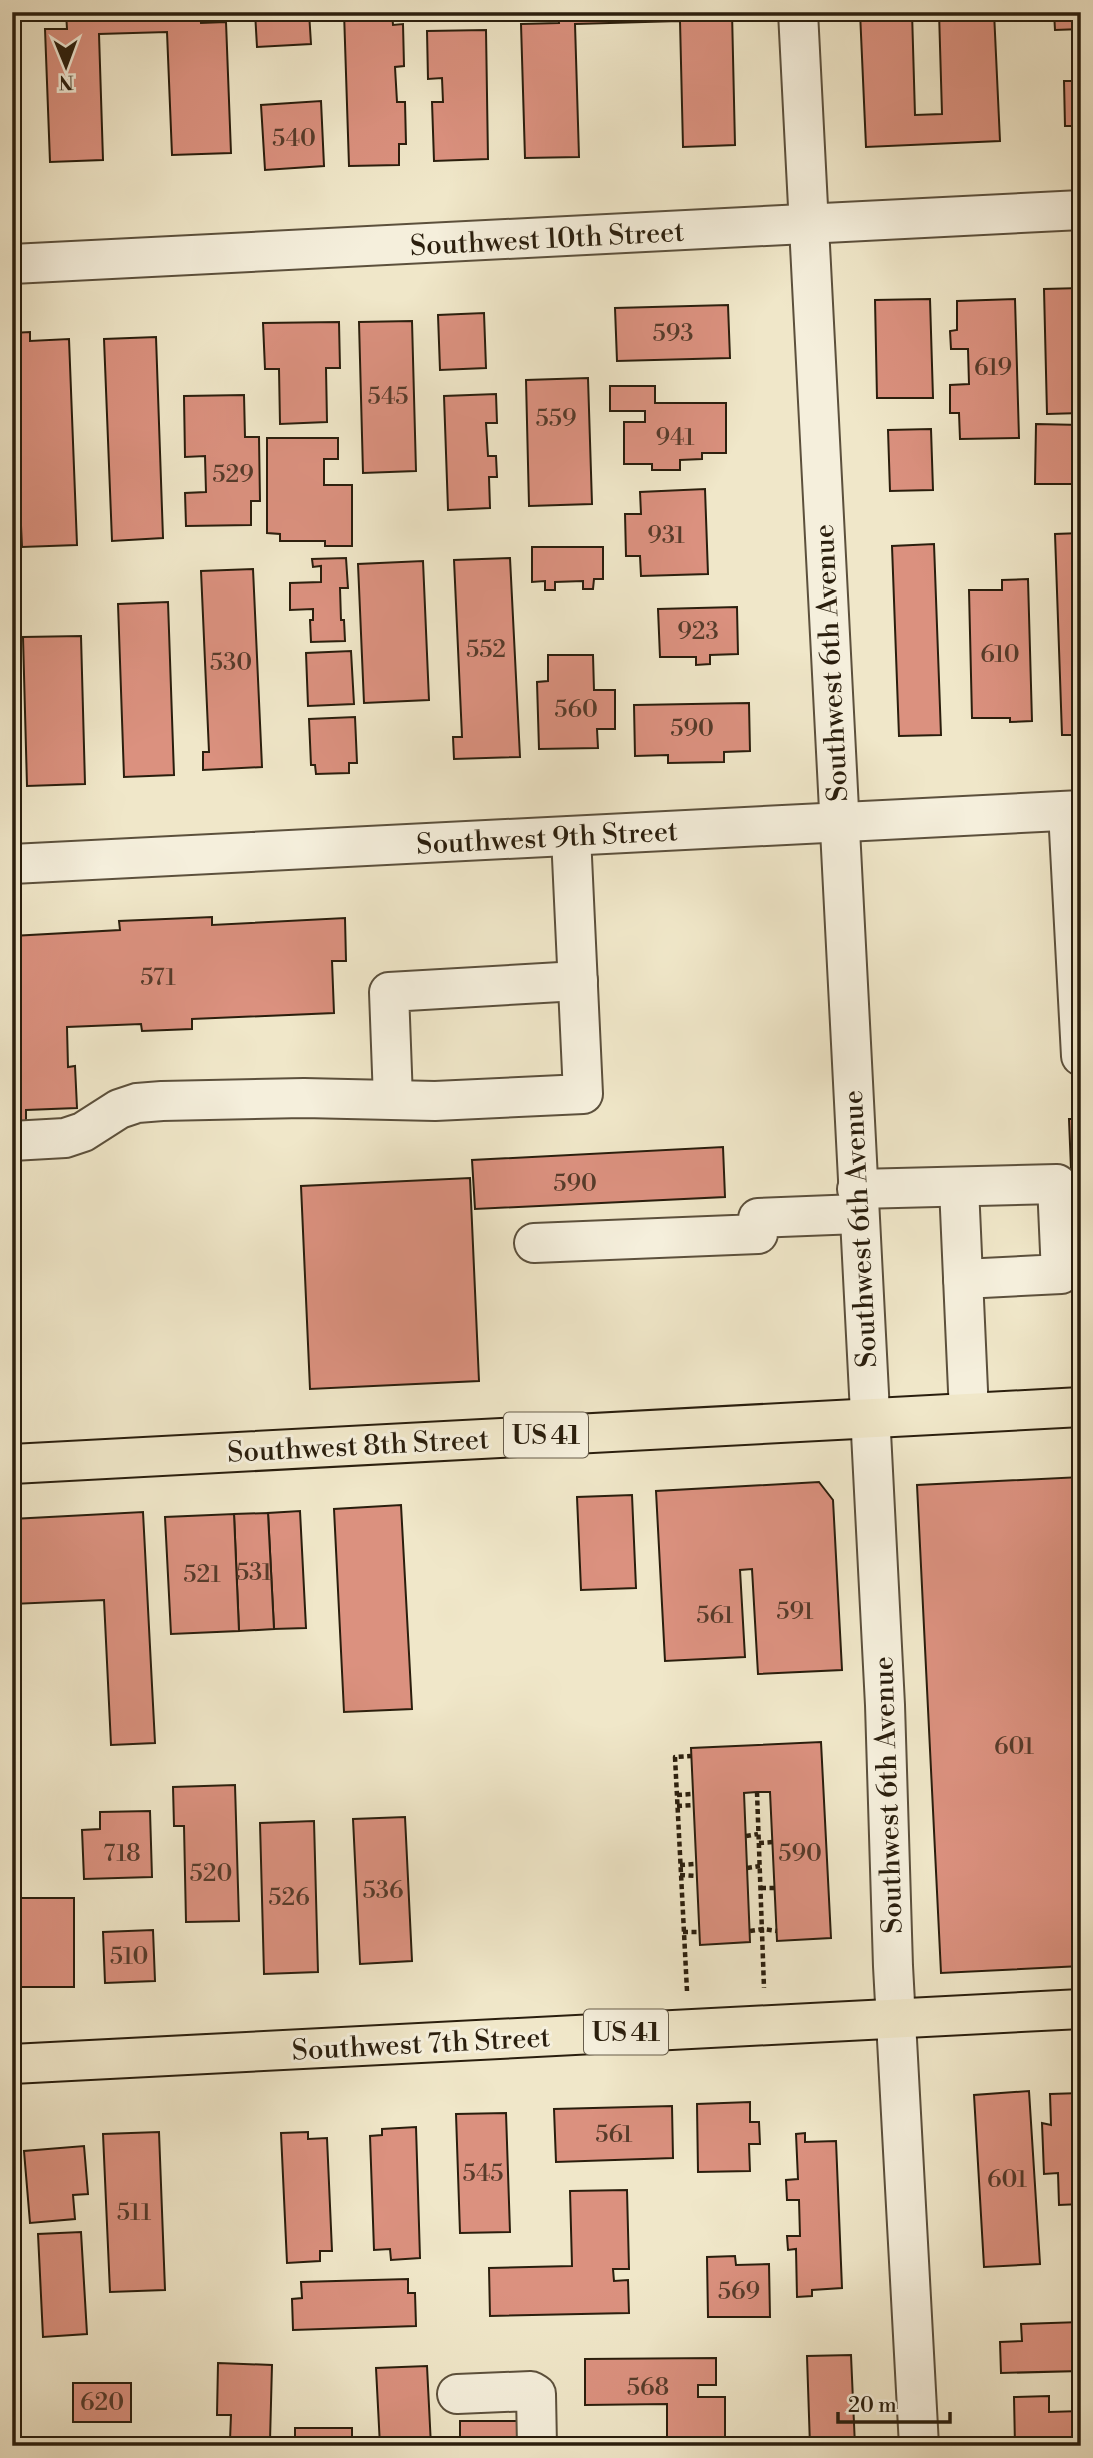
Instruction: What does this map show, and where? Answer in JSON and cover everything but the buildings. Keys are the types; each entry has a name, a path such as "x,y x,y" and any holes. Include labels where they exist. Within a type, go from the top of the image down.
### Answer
{"main road":[{"name":"Southwest 8th Street","path":"12,1464 1081,1408"},
{"name":"Southwest 7th Street","path":"12,2064 1081,2009"}],"street":[{"name":"Southwest 6th Avenue","path":"798,12 885,1705 896,2018 919,2446"},
{"name":"Southwest 10th Street","path":"12,264 1081,210"},
{"name":"Southwest 9th Street","path":"12,864 1074,811"},
{"path":"1074,811 1081,1056"},
{"path":"12,1141 65,1138 83,1132 119,1109 137,1103 291,1098 435,1101 583,1094 571,836"},
{"path":"393,1100 389,992 578,981"},
{"path":"534,1243 758,1234 758,1218 959,1186 1057,1184 1060,1274 963,1279"},
{"path":"959,1186 969,1413"},
{"path":"457,2394 531,2391 536,2394 537,2446"}],"path":[{"path":"687,1992 676,1757 691,1756"},
{"path":"757,1792 765,1989"},
{"path":"677,1795 692,1794"},
{"path":"677,1806 693,1805"},
{"path":"746,1836 758,1833"},
{"path":"759,1843 773,1842"},
{"path":"680,1865 695,1864"},
{"path":"747,1868 760,1866"},
{"path":"680,1875 696,1876"},
{"path":"761,1888 775,1888"},
{"path":"750,1931 777,1931"},
{"path":"683,1932 699,1932"}]}
